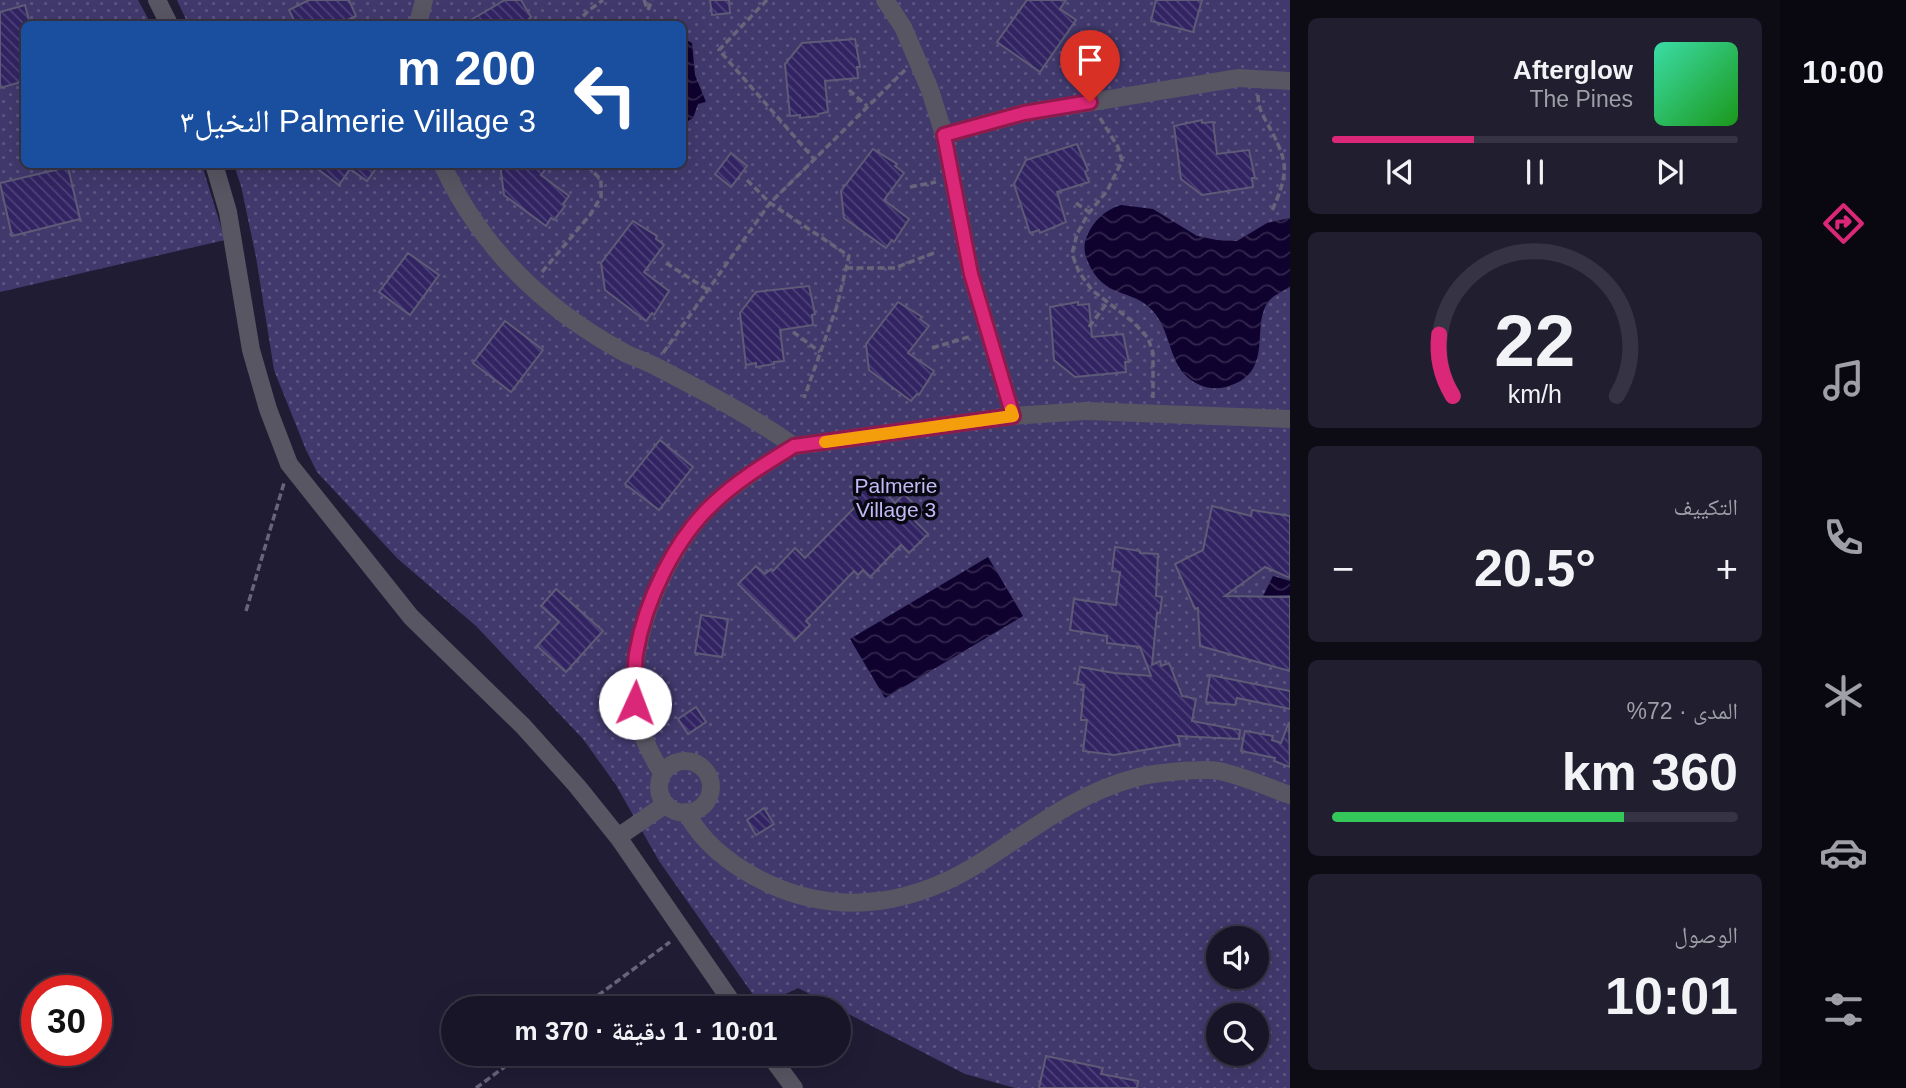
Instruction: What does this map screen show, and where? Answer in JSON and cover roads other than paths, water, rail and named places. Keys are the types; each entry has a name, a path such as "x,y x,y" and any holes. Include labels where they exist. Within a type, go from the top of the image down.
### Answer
{"street":[{"path":"157,0 168,21"},
{"path":"419,21 424,0"},
{"path":"885,0 902,27 930,90 944,135 971,274 1013,416"},
{"path":"944,135 1024,113 1239,78 1290,81"},
{"path":"215,168 228,212 251,350 268,409 289,464 411,617 523,726 577,786 618,837 728,996"},
{"path":"444,168 459,200 494,249 529,288 626,353 742,411 794,446"},
{"path":"662,773 641,733 635,703 636,654 652,597 678,545 714,503 794,446 1013,416 1086,411 1290,419"},
{"path":"680,761 700,765 711,783 705,803 697,810 687,813 675,811 660,795 662,773 670,765 680,761"},
{"path":"687,813 695,829 745,873 790,893 839,903 887,900 930,890 985,860 1027,830 1087,794 1137,777 1217,770 1290,795"},
{"path":"618,837 666,804"},
{"path":"778,1066 794,1088"}],"water":[{"path":"686,40 692,43 695,75 706,102 698,104 693,118 686,122"},
{"path":"1121,205 1153,209 1197,236 1217,240 1237,241 1267,223 1290,218 1290,287 1268,302 1263,313 1257,361 1241,380 1226,387 1213,388 1189,379 1176,362 1165,331 1153,311 1136,299 1110,288 1094,274 1085,252 1087,236 1101,216"},
{"path":"988,557 1023,616 885,698 850,639"},
{"path":"1273,576 1290,581 1290,595 1263,596"}],"park label":[{"name":"Palmerie Village 3","path":"896,497"}]}
